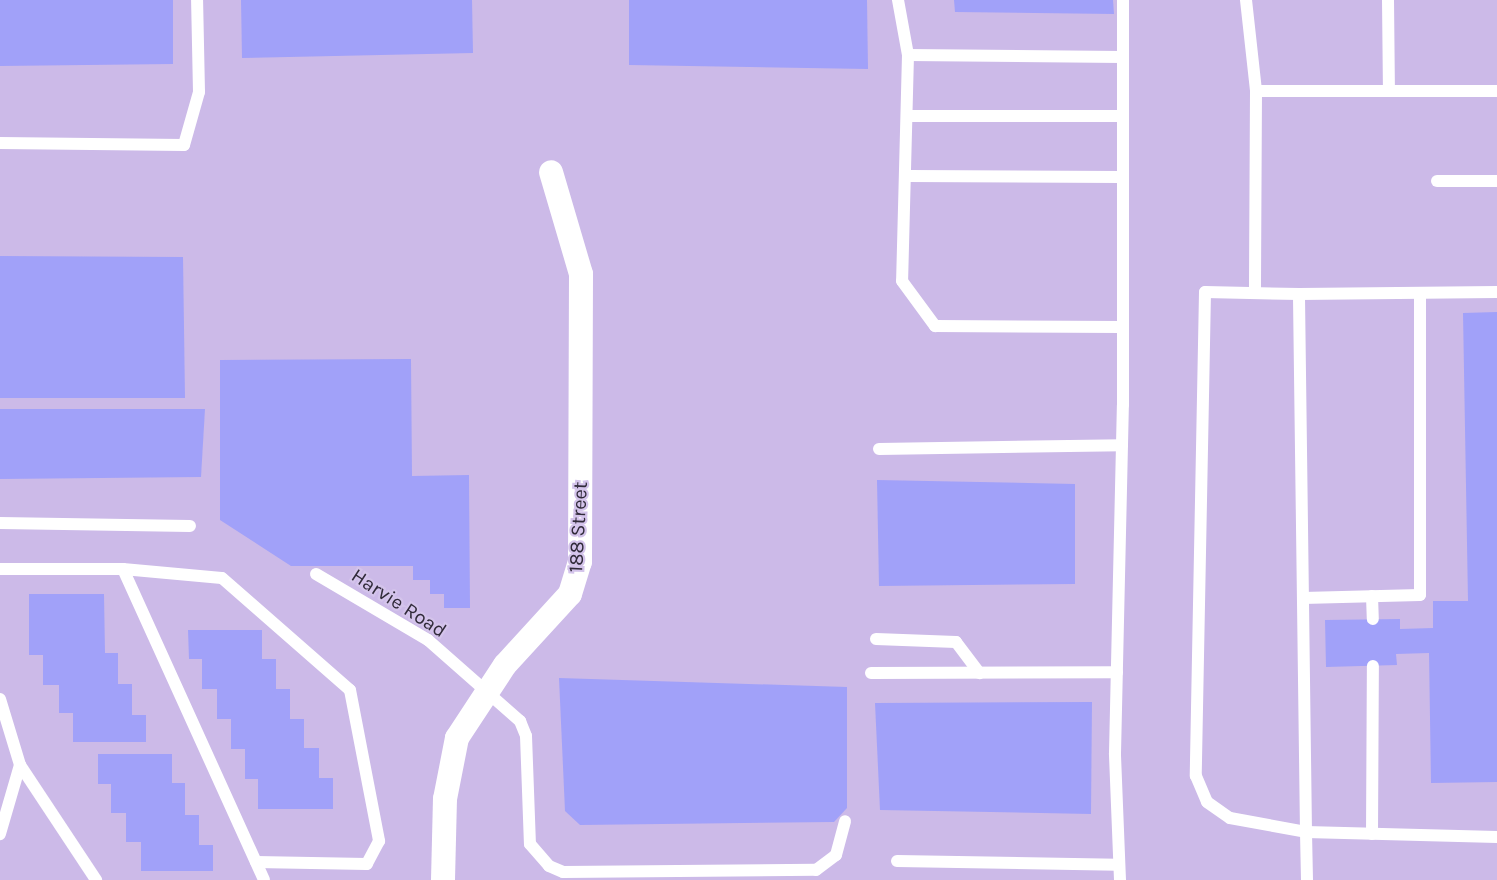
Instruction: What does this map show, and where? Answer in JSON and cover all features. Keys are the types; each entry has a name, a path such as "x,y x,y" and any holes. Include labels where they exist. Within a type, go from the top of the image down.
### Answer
{"street":[{"name":"188 Street","path":"443,880 452,754 487,691 570,594 580,562 581,274 551,172"}],"lane":[{"path":"0,143 184,145 199,92 197,0"},
{"path":"898,0 908,55 908,176 902,281 935,326 1122,327"},
{"path":"1120,880 1117,865 1117,672 1122,445 1123,0"},
{"path":"1246,0 1256,91 1255,293"},
{"path":"1388,0 1389,91"},
{"path":"908,55 1124,57"},
{"path":"1256,91 1497,91"},
{"path":"908,116 1122,116"},
{"path":"908,176 1121,177"},
{"path":"1437,181 1497,181"},
{"path":"1497,292 1299,294 1205,292 1196,776 1207,802 1230,818 1306,832 1497,837"},
{"path":"1303,598 1420,595 1420,293"},
{"path":"1299,294 1307,880"},
{"path":"879,449 1122,445"},
{"path":"0,523 190,526"},
{"path":"0,569 123,569 222,578 350,690 379,841 367,864 256,862"},
{"path":"123,569 264,880"},
{"name":"Harvie Road","path":"316,574 428,640 520,721 526,736 530,844 537,859 563,872 816,870 836,855 845,821"},
{"path":"1372,596 1373,619"},
{"path":"876,639 956,642 979,673"},
{"path":"1372,834 1373,666"},
{"path":"871,673 1117,672"},
{"path":"0,699 20,765 96,880"},
{"path":"0,834 20,765"},
{"path":"897,861 1117,865"}],"shaded area":[{"path":"0,0 1497,0 1497,880 0,880"}],"building":[{"path":"0,0 173,0 173,64 0,66"},
{"path":"241,0 472,0 473,53 242,58"},
{"path":"629,0 867,0 868,69 629,65"},
{"path":"954,0 1113,0 1114,14 955,12"},
{"path":"0,256 183,257 185,398 0,398"},
{"path":"1497,312 1497,782 1431,783 1429,653 1396,654 1397,665 1326,667 1325,620 1400,619 1400,629 1433,628 1433,601 1468,601 1463,313"},
{"path":"411,359 412,476 469,475 470,608 444,608 444,594 430,594 430,580 413,580 413,566 291,566 220,520 220,360"},
{"path":"0,409 205,409 201,477 0,479"},
{"path":"877,480 1075,484 1075,584 879,586"},
{"path":"29,594 104,594 105,653 118,653 118,684 132,684 132,715 146,715 146,742 73,742 73,713 59,713 59,685 43,685 43,655 29,655"},
{"path":"188,630 262,630 262,659 276,659 276,689 290,689 290,719 304,719 304,748 319,748 319,778 333,778 333,809 258,809 258,779 245,779 245,749 231,749 231,719 217,719 217,689 202,689 202,659 189,659"},
{"path":"559,678 847,687 847,808 834,822 580,825 565,811"},
{"path":"1092,702 1091,814 880,810 875,703"},
{"path":"98,754 172,754 172,783 185,783 185,815 199,815 199,845 213,845 213,871 141,871 141,842 126,842 126,813 111,813 111,784 98,784"}]}
